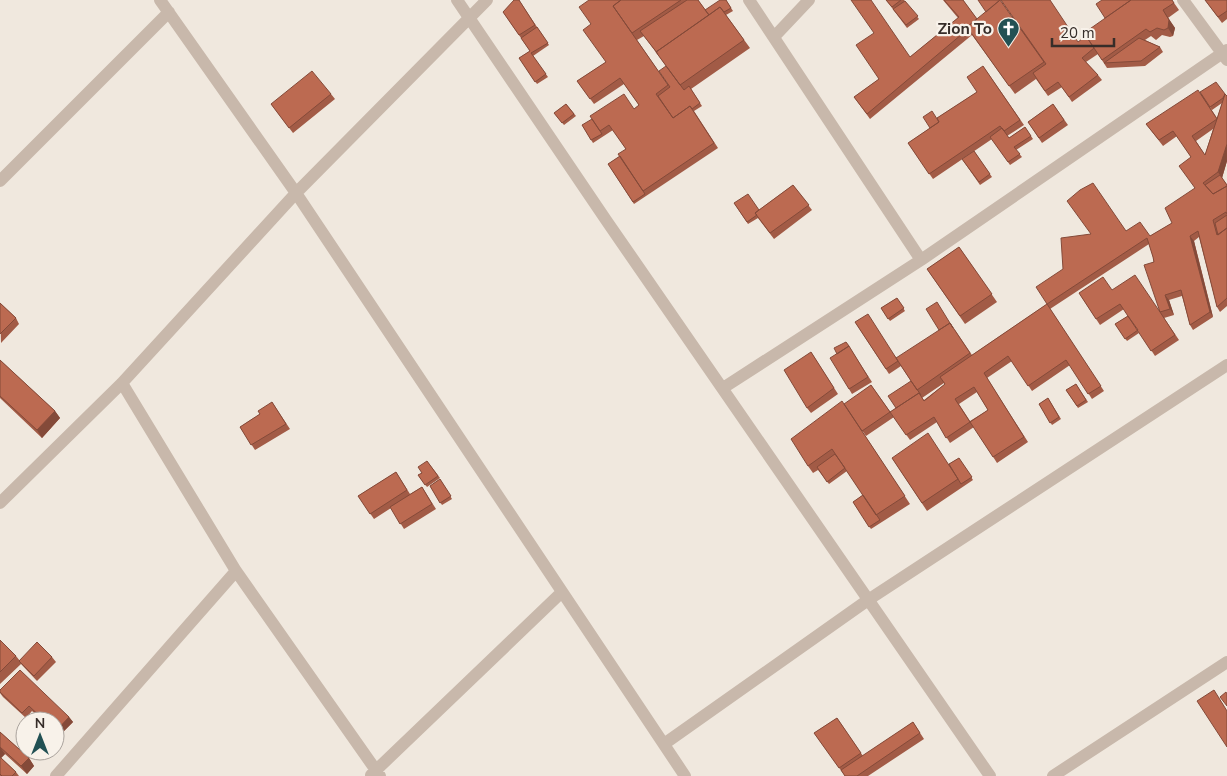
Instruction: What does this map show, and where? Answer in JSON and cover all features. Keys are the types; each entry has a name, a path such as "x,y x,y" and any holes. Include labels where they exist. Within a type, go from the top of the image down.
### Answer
{"street":[{"path":"160,0 296,193 684,776"},
{"path":"457,0 600,212 990,776"},
{"path":"0,503 122,383 296,193 487,0"},
{"path":"749,0 921,260"},
{"path":"774,36 809,0"},
{"path":"723,388 921,260 1225,54 1183,0"},
{"path":"0,181 169,12"},
{"path":"664,744 868,600 1227,365"},
{"path":"122,383 236,571 375,774 562,592"},
{"path":"56,776 236,571"},
{"path":"1053,776 1227,662"}],"building":[{"path":"514,0 519,0 535,25 519,35 503,12"},
{"path":"589,0 621,0 613,6 668,85 656,94 673,118 690,106 714,143 643,191 618,154 626,149 609,125 600,131 590,116 624,94 634,109 639,105 620,78 590,99 577,81 606,62 583,30 591,24 579,7"},
{"path":"621,0 681,0 632,33 613,6"},
{"path":"687,0 698,0 709,15 656,52 640,31"},
{"path":"720,0 726,0 731,8 724,12 720,7 709,15 705,10"},
{"path":"851,0 871,0 910,57 959,17 944,0 963,0 977,19 967,27 968,29 867,114 854,97 879,79 856,45 874,33"},
{"path":"886,0 901,0 892,7"},
{"path":"978,0 1000,0 986,12"},
{"name":"Zion To","path":"1000,0 1044,62 1009,86 967,27"},
{"path":"1001,0 1050,0 1078,42 1086,36 1094,48 1082,58 1098,75 1069,97 1058,82 1045,91 1033,73 1046,64"},
{"path":"1102,0 1131,0 1105,18 1096,4"},
{"path":"1131,0 1172,0 1174,3 1163,10 1169,20 1168,28 1164,30 1157,28 1150,32 1146,29 1102,60 1084,33"},
{"path":"1205,0 1227,0 1227,11 1218,17"},
{"path":"905,1 918,16 906,25 893,9"},
{"path":"720,7 744,40 680,85 656,52"},
{"path":"537,27 548,43 531,53 546,74 535,82 519,58 530,51 521,38"},
{"path":"1139,38 1160,47 1141,61 1104,63"},
{"path":"666,66 684,90 689,86 700,103 692,109 690,106 673,118 658,96 670,87 659,71"},
{"path":"983,66 1020,120 1004,131 1000,126 929,174 908,143 939,122 937,118 977,92 967,77"},
{"path":"312,71 331,94 289,128 271,104"},
{"path":"1216,82 1225,94 1223,98 1210,107 1200,92"},
{"path":"1198,90 1217,119 1225,94 1227,96 1227,144 1218,172 1203,183 1213,194 1227,186 1227,214 1226,212 1213,220 1217,235 1227,228 1227,298 1217,307 1198,231 1190,236 1210,312 1190,325 1181,290 1165,295 1170,309 1160,312 1144,265 1154,262 1147,238 1047,304 1036,287 1063,269 1061,238 1091,234 1067,201 1080,190 1093,183 1126,231 1140,222 1150,236 1172,223 1165,208 1195,188 1179,166 1191,157 1173,131 1159,140 1146,124","holes":["1217,119 1205,155 1192,136"]},
{"path":"566,104 574,114 562,123 554,113"},
{"path":"1053,104 1064,120 1039,138 1028,122"},
{"path":"932,111 939,122 930,128 923,117"},
{"path":"592,119 602,134 591,140 582,125"},
{"path":"1025,127 1031,136 1014,147 1020,154 1008,162 990,137 1002,128 1009,138"},
{"path":"974,151 990,174 979,182 962,159"},
{"path":"620,156 645,194 633,202 608,164"},
{"path":"1220,175 1227,186 1213,194 1205,185"},
{"path":"793,185 809,205 770,233 755,213"},
{"path":"748,194 759,210 755,213 757,215 747,222 734,203"},
{"path":"1227,215 1227,228 1218,235 1215,223"},
{"path":"959,247 992,294 960,316 927,269"},
{"path":"1135,275 1175,335 1151,351 1120,304 1096,319 1079,293 1103,277 1112,290"},
{"path":"897,298 904,308 888,319 881,308"},
{"path":"937,302 950,323 939,330 926,309"},
{"path":"0,303 16,318 0,334"},
{"path":"1047,304 1101,386 1088,394 1066,360 1028,386 1008,356 984,373 1024,437 993,457 970,422 946,438 934,417 906,435 890,412 919,393 924,401 945,384 940,377","holes":["974,387 988,410 970,422 955,399"]},
{"path":"868,314 898,361 886,369 855,322"},
{"path":"1128,316 1138,330 1125,339 1115,324"},
{"path":"950,323 970,353 917,390 896,358"},
{"path":"846,342 849,346 837,354 834,348"},
{"path":"849,346 868,377 849,389 830,358"},
{"path":"811,352 834,388 807,408 784,370"},
{"path":"0,360 55,411 37,430 0,396"},
{"path":"911,381 921,395 919,393 896,408 888,396"},
{"path":"1076,384 1086,400 1077,406 1066,390"},
{"path":"871,385 890,412 862,431 844,404"},
{"path":"1048,398 1059,417 1050,423 1039,404"},
{"path":"842,401 905,496 876,515 832,449 808,466 791,439"},
{"path":"272,402 286,424 251,445 240,427 260,414 258,411"},
{"path":"928,433 958,479 922,503 892,458"},
{"path":"835,454 845,468 827,482 817,467"},
{"path":"959,458 972,477 961,484 949,464"},
{"path":"427,461 438,476 425,485 418,475 422,473 418,467"},
{"path":"396,472 407,490 370,514 358,496"},
{"path":"440,479 451,496 440,503 430,486"},
{"path":"422,487 432,504 400,524 390,507"},
{"path":"863,495 880,520 869,527 853,502"},
{"path":"0,640 16,656 0,672"},
{"path":"37,642 52,657 34,676 19,661"},
{"path":"20,670 63,711 34,711 29,706 24,711 20,711 0,690"},
{"path":"1214,690 1227,711 1227,747 1197,701"},
{"path":"1226,692 1227,694 1227,706 1220,697"},
{"path":"65,713 69,717 65,721"},
{"path":"837,718 861,753 839,768 814,733"},
{"path":"913,722 920,733 857,776 845,776 841,770"},
{"path":"0,732 15,745 15,761 0,747"},
{"path":"0,757 16,772 12,776 2,776 0,774"},
{"path":"15,761 26,761 21,766"}],"place":[{"name":"Zion To","path":"1008,48"}]}
